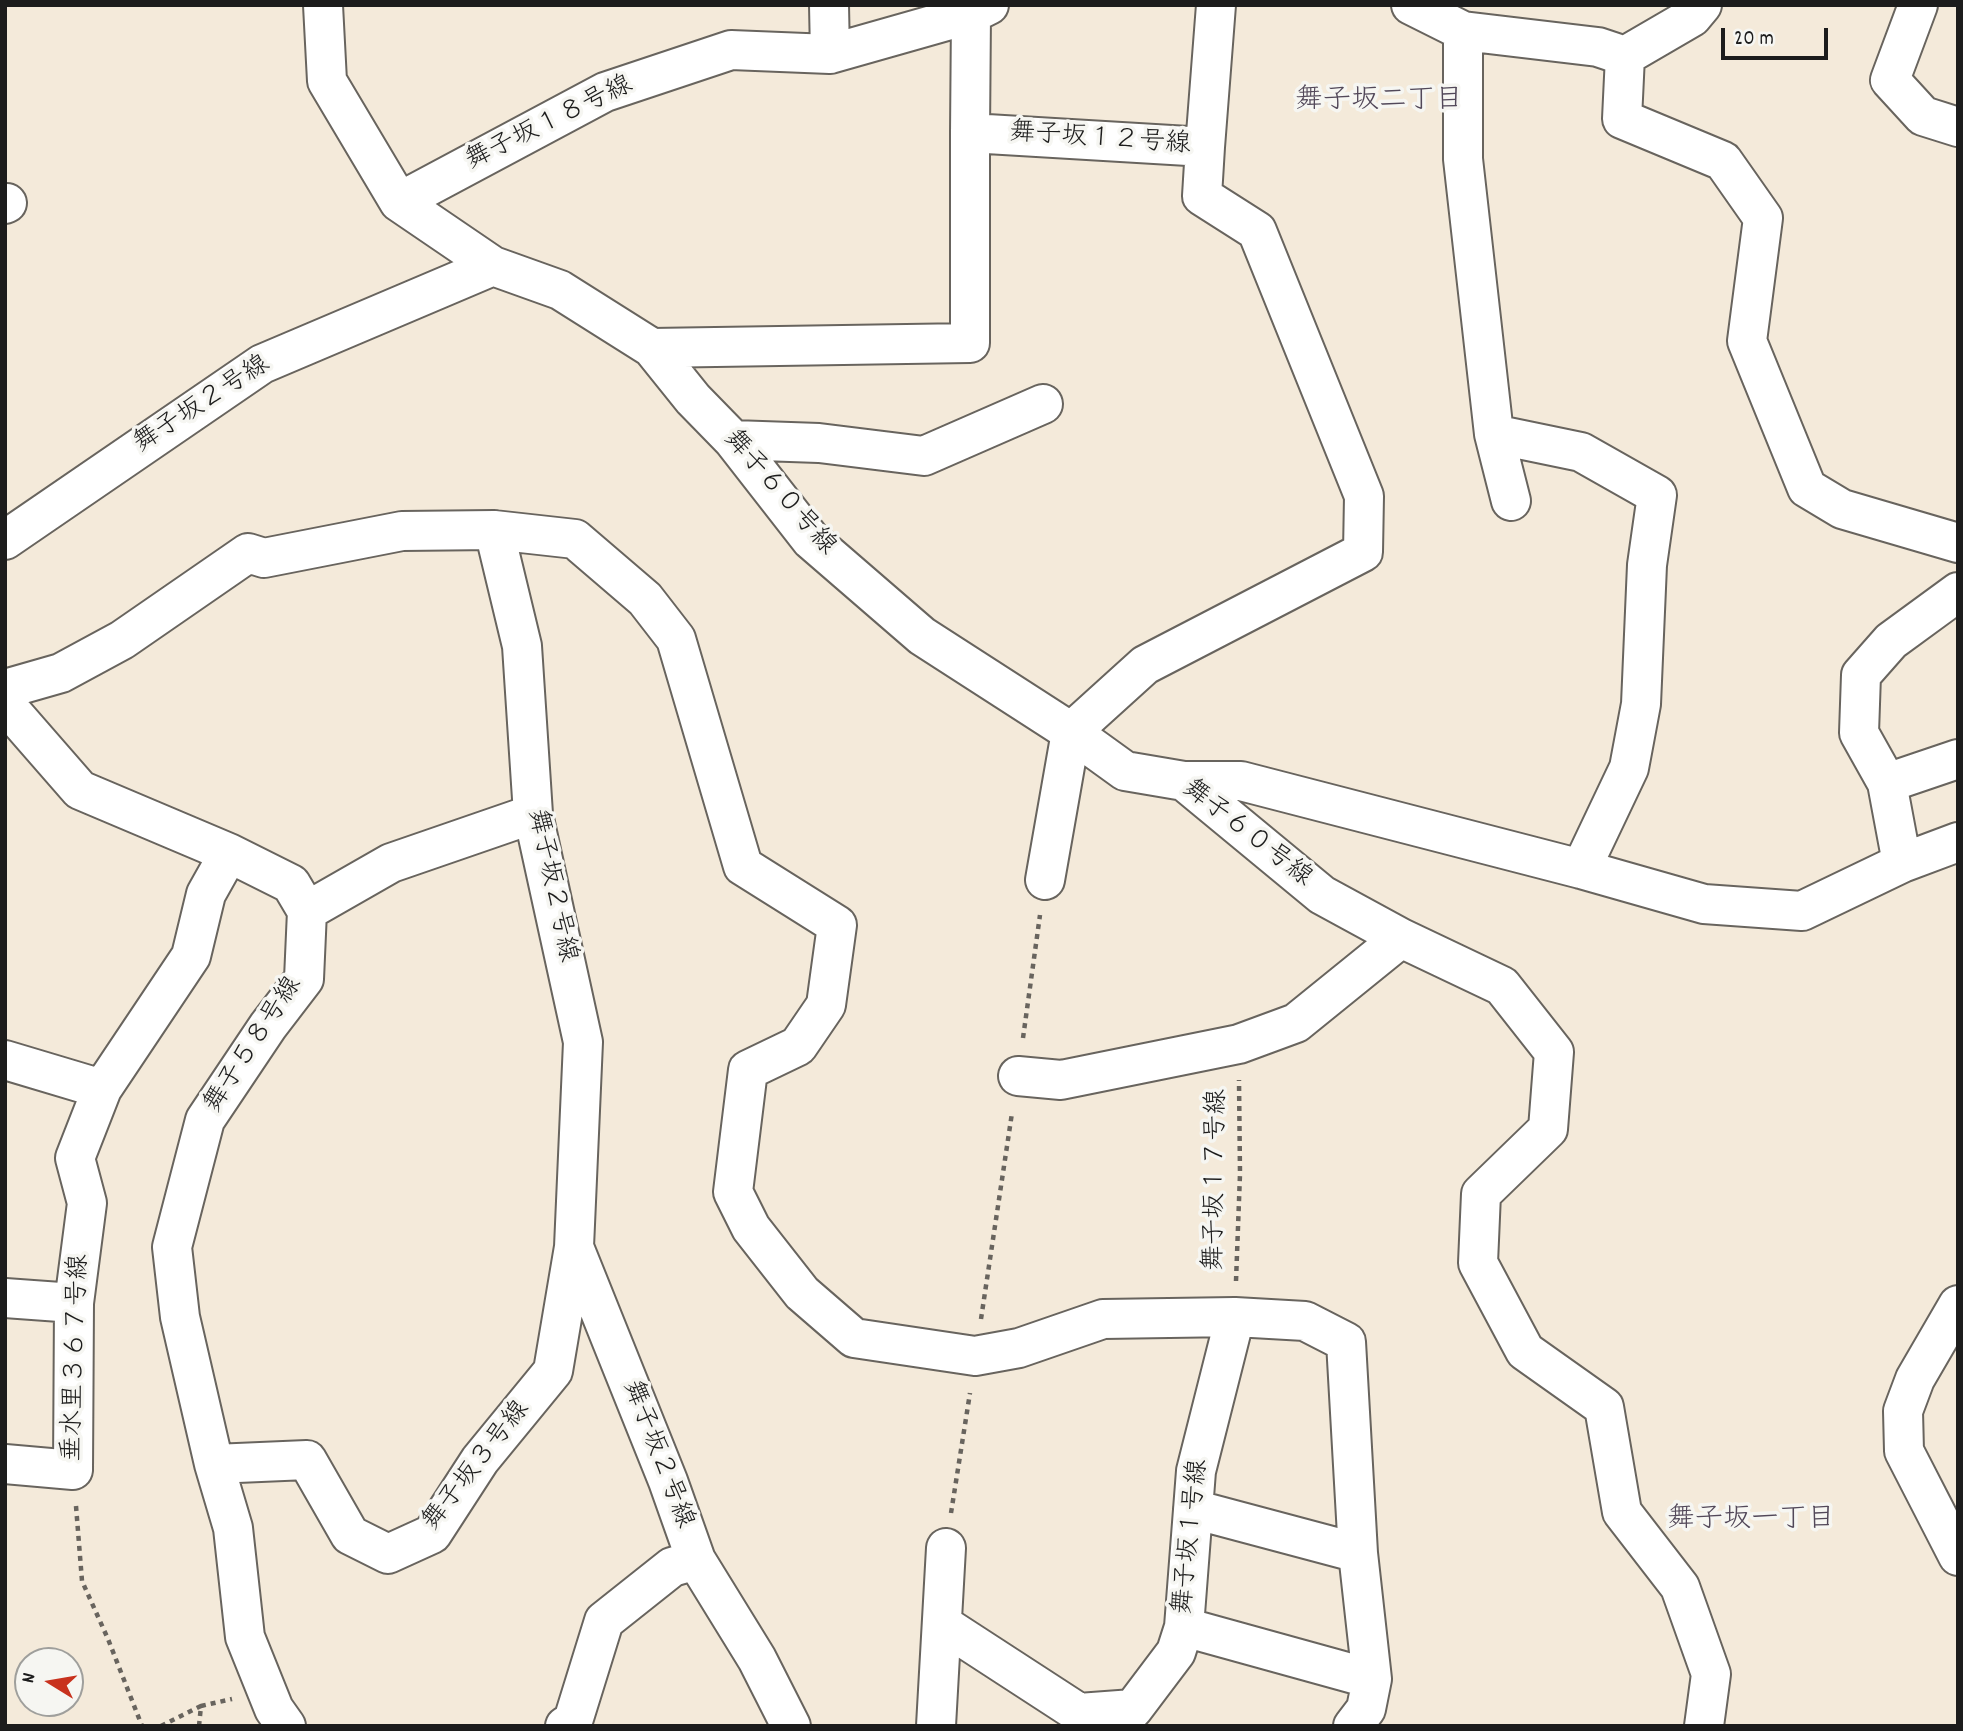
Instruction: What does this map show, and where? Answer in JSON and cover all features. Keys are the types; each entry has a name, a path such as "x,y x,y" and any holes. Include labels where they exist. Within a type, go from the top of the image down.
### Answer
{"street":[{"name":"舞子６０号線","path":"323,5 327,81 399,202 493,266 560,290 652,348 693,399 733,440 811,540 922,636 1071,732 1125,771 1184,781 1322,895 1401,938 1502,986 1554,1052 1548,1129 1481,1194 1478,1263 1525,1351 1604,1407 1622,1512 1680,1587 1711,1674 1704,1726"},
{"path":"829,5 830,54"},
{"name":"舞子坂１２号線","path":"980,10 971,133 1205,147 1216,5"},
{"path":"1413,6 1463,31 1598,47 1626,56 1692,17 1702,5"},
{"path":"1918,5 1890,80 1923,117 1958,127"},
{"name":"舞子坂１８号線","path":"399,202 605,92 731,50 830,54 980,10"},
{"path":"1463,31 1464,159 1494,434 1511,501"},
{"path":"1626,56 1622,119 1723,161 1763,218 1746,341 1807,488 1842,509 1958,543"},
{"path":"652,348 970,343 971,133"},
{"path":"1045,880 1071,732 1145,665 1363,552 1364,496 1257,231 1202,196 1205,147"},
{"name":"舞子坂２号線","path":"5,540 262,364 493,266"},
{"path":"733,440 818,443 924,456 1043,404"},
{"path":"1494,434 1581,452 1657,495 1647,565 1641,705 1629,768 1581,869"},
{"path":"5,689 61,673 122,640 247,553 264,558 402,531 494,530 575,539 645,598 676,639 743,866 837,925 826,1005 798,1046 748,1070 733,1192 751,1228 802,1293 855,1338 975,1356 1019,1348 1103,1319 1235,1317 1305,1321 1346,1342 1357,1553 1372,1679 1366,1709 1353,1726"},
{"name":"舞子坂２号線","path":"494,530 522,646 533,814 583,1042 574,1247 668,1481 696,1560 757,1659 791,1726"},
{"path":"1902,863 1887,783 1859,733 1861,674 1891,641 1958,592"},
{"path":"5,704 80,790 229,853 291,884 307,911 391,863 533,814"},
{"path":"1887,783 1958,759"},
{"path":"1184,781 1241,781 1581,869 1704,904 1802,911 1902,863 1958,842"},
{"name":"垂水里３６７号線","path":"73,1470 74,1303 87,1203 75,1157 102,1088 191,956 206,894 229,853"},
{"name":"舞子５８号線","path":"214,1464 180,1317 172,1247 205,1120 268,1026 304,979 307,911"},
{"path":"1018,1076 1061,1080 1239,1044 1296,1023 1401,938"},
{"path":"5,1060 102,1088"},
{"name":"舞子坂３号線","path":"214,1464 307,1460 350,1535 388,1554 432,1534 480,1460 553,1371 574,1247"},
{"path":"5,1298 74,1303"},
{"path":"1958,1305 1915,1379 1903,1410 1905,1451 1958,1556"},
{"name":"舞子坂１号線","path":"942,1624 1079,1713 1133,1709 1176,1652 1184,1627 1196,1471 1235,1317"},
{"path":"5,1464 73,1470"},
{"path":"214,1464 233,1528 245,1637 274,1709 286,1726"},
{"path":"1193,1509 1357,1553"},
{"path":"936,1726 946,1548"},
{"path":"565,1726 573,1721 604,1621 672,1567 696,1560"},
{"path":"1184,1627 1372,1679"}],"path":[{"path":"946,1548 1045,880"},
{"name":"舞子坂１７号線","path":"1235,1317 1240,1174 1239,1044"},
{"name":"垂水里３６７号線","path":"73,1470 82,1581 142,1726"},
{"path":"161,1726 201,1706 267,1692"},
{"path":"199,1726 201,1706"}],"district":[{"name":"舞子坂二丁目","path":"1379,103"},
{"name":"舞子坂一丁目","path":"1751,1522"}]}
